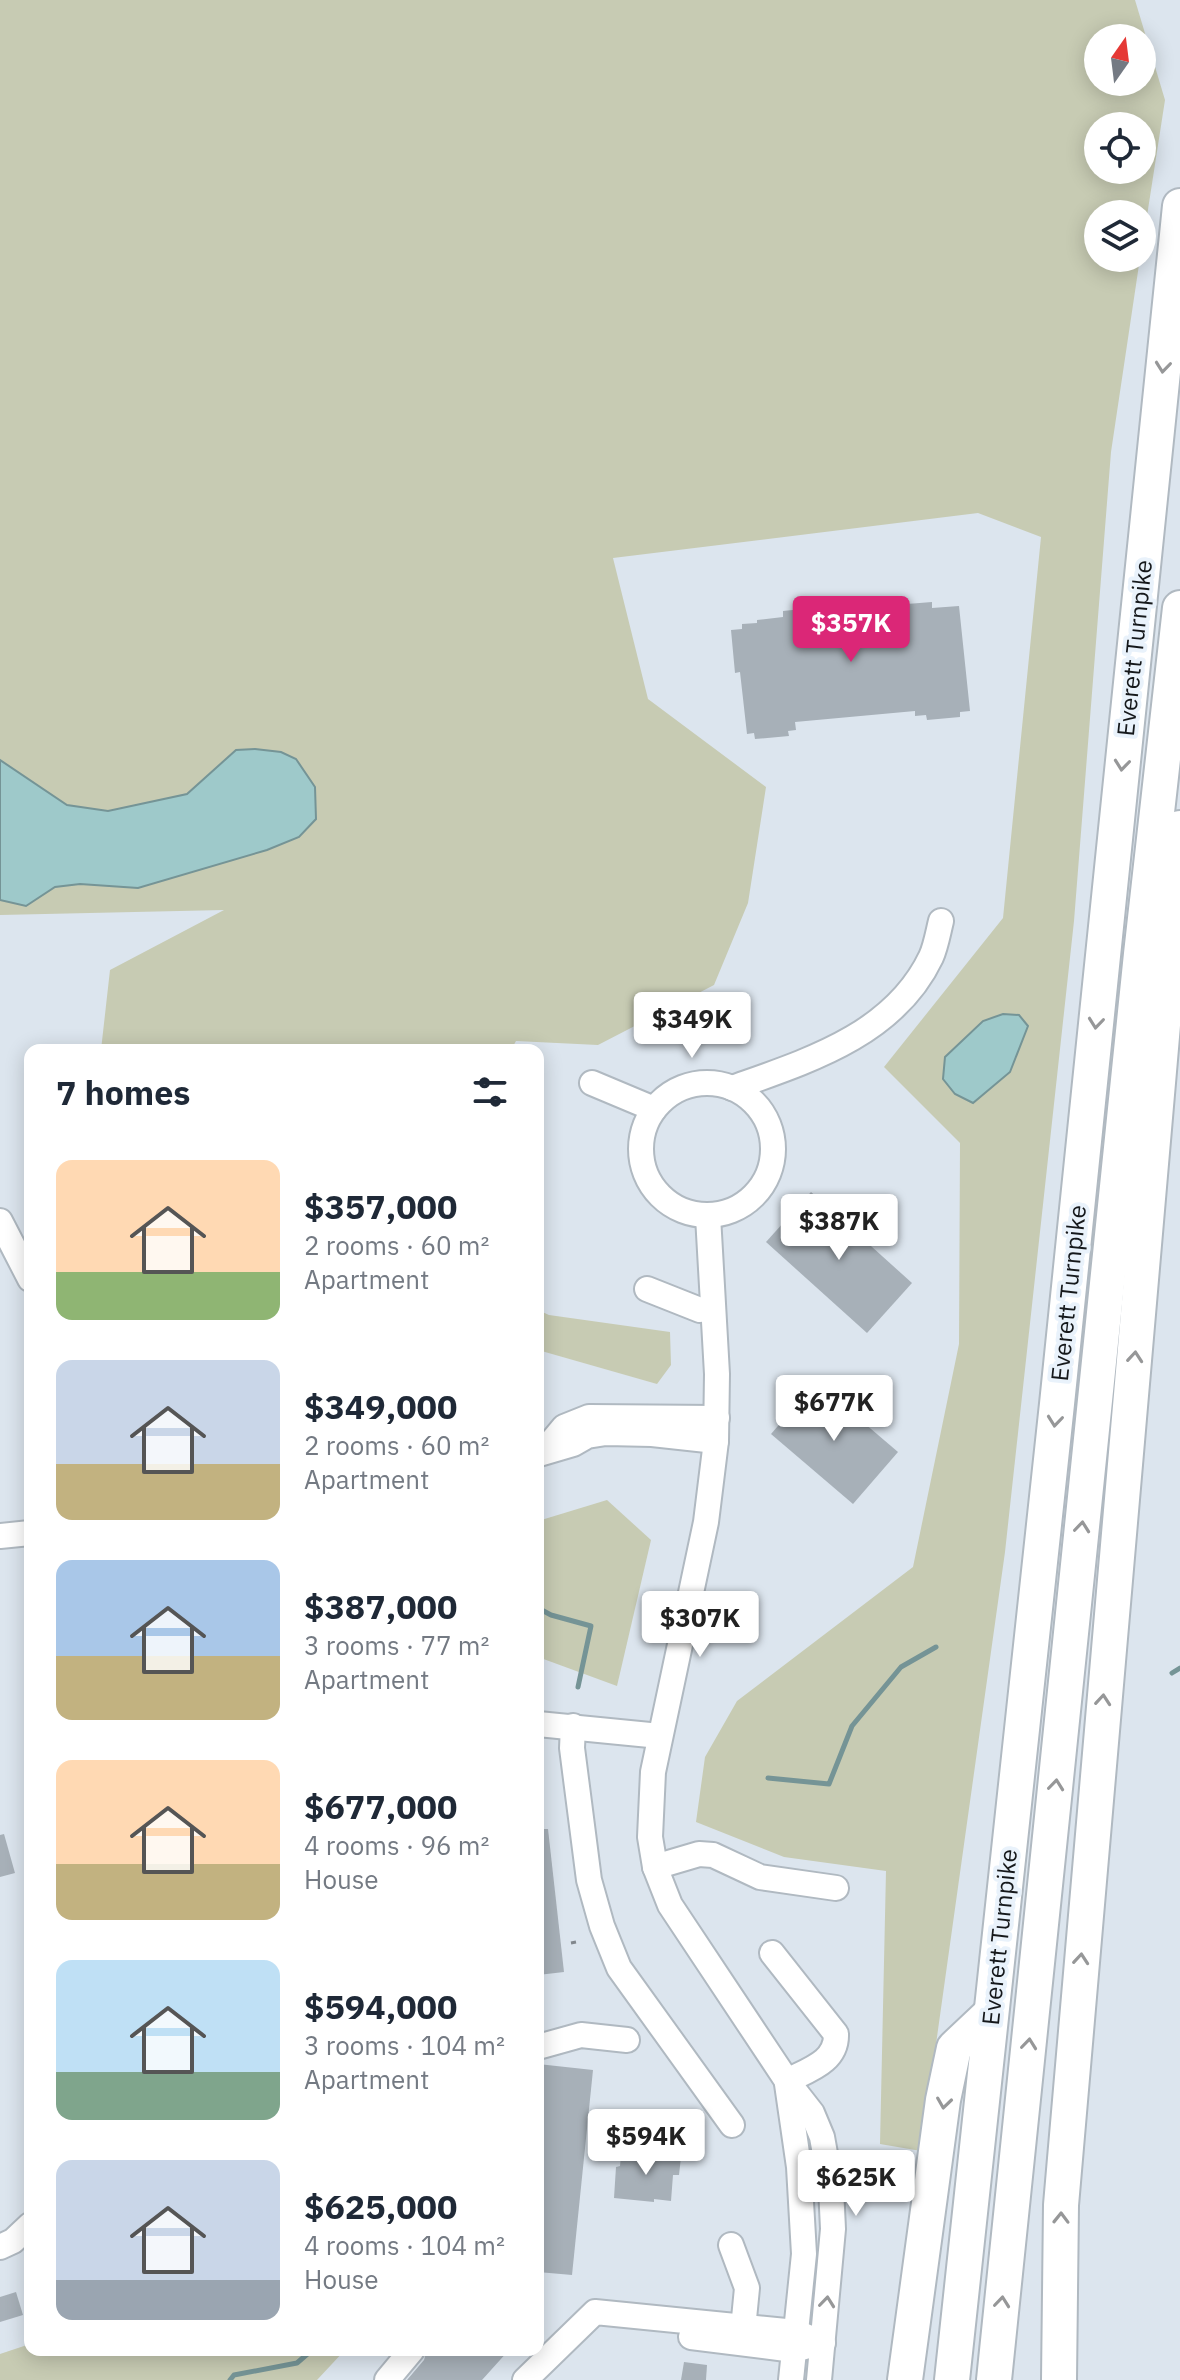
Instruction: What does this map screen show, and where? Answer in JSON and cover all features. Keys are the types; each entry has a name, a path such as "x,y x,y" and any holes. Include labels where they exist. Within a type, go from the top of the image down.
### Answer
{"highway":[{"name":"Everett Turnpike","path":"952,2380 1180,206"},
{"name":"Everett Turnpike","path":"994,2380 1180,608"},
{"path":"1059,2380 1061,2205 1180,828"},
{"path":"905,2380 943,2100 954,2048 990,2014"}],"street":[{"path":"732,1088 825,1053 859,1036 879,1021 919,979 932,954 941,921"},
{"path":"592,1083 654,1109"},
{"path":"704,1083 732,1088 752,1101 766,1119 773,1139 773,1158 768,1176 751,1199 726,1213 708,1216 688,1213 669,1204 648,1180 640,1149 644,1127 654,1109 676,1090 704,1083"},
{"path":"708,1216 717,1429 706,1522 660,1736 649,1804 650,1837 655,1867 670,1905 787,2081 812,2113 822,2137 833,2229 819,2380"},
{"path":"0,1221 24,1267"},
{"path":"647,1289 700,1310"},
{"path":"544,1452 573,1444 587,1436 606,1433 652,1434 717,1429"},
{"path":"0,1536 24,1534"},
{"path":"544,1724 660,1736"},
{"path":"573,1726 572,1748 589,1880 619,1968 732,2125"},
{"path":"655,1867 699,1854 713,1855 760,1877 836,1888"},
{"path":"772,1953 836,2034 833,2054 787,2081"},
{"path":"544,2045 581,2035 627,2040"},
{"path":"787,2081 803,2207 804,2254 791,2380"},
{"path":"0,2247 24,2231"},
{"path":"731,2245 747,2288 742,2339"},
{"path":"528,2378 595,2312 631,2316 742,2339 823,2343"},
{"path":"387,2380 407,2356"}],"path":[{"path":"571,1943 576,1942"}],"shaded area":[{"path":"0,0 1135,0 1142,24 1084,24 1084,96 1156,96 1156,70 1165,100 1156,158 1156,112 1084,112 1084,184 1152,184 1149,200 1084,200 1084,272 1138,272 1111,452 1074,921 1005,1552 921,2151 880,2144 886,1871 784,1857 696,1822 705,1757 737,1701 913,1567 959,1344 960,1143 884,1067 1003,918 1041,537 978,513 613,558 648,699 766,787 748,903 714,985 598,1045 516,1041 514,1044 102,1044 110,970 224,910 0,915"},
{"path":"236,750 281,752 296,759 315,787 316,819 299,837 267,850 138,888 80,884 55,887 26,906 0,900 0,760 67,805 108,811 187,794"},
{"path":"1003,1014 1019,1015 1028,1026 1010,1072 973,1103 955,1094 943,1079 945,1057 983,1021"},
{"path":"544,1313 670,1332 671,1365 657,1384 544,1352"},
{"path":"607,1500 651,1540 617,1686 544,1659 544,1519"},
{"path":"24,2346 24,2356 339,2356 317,2380 0,2380 0,2354"}],"building":[{"path":"906,598 907,604 932,602 932,608 959,606 970,711 960,712 960,717 927,720 926,715 915,716 915,711 795,722 796,730 788,731 789,736 755,739 754,733 747,734 740,672 735,673 731,630 742,629 742,624 757,623 757,620 783,617 783,611"},
{"path":"811,1192 912,1283 867,1333 766,1242"},
{"path":"816,1382 898,1452 853,1504 771,1434"},
{"path":"544,1829 548,1829 564,1972 544,1974"},
{"path":"4,1834 15,1873 0,1877 0,1835"},
{"path":"544,2065 593,2070 572,2275 544,2273"},
{"path":"631,2153 681,2157 679,2175 673,2175 671,2201 614,2198 616,2167 620,2166 621,2155 631,2156"},
{"path":"16,2292 23,2315 0,2322 0,2297"},
{"path":"425,2356 504,2356 482,2380 407,2380"},
{"path":"684,2362 707,2365 706,2380 681,2380"}],"waterway":[{"path":"544,1611 591,1626 578,1687"},
{"path":"768,1778 829,1784 852,1726 901,1667 936,1647"},
{"path":"1172,1673 1180,1668"},
{"path":"230,2380 234,2375 297,2363 305,2356"}]}
